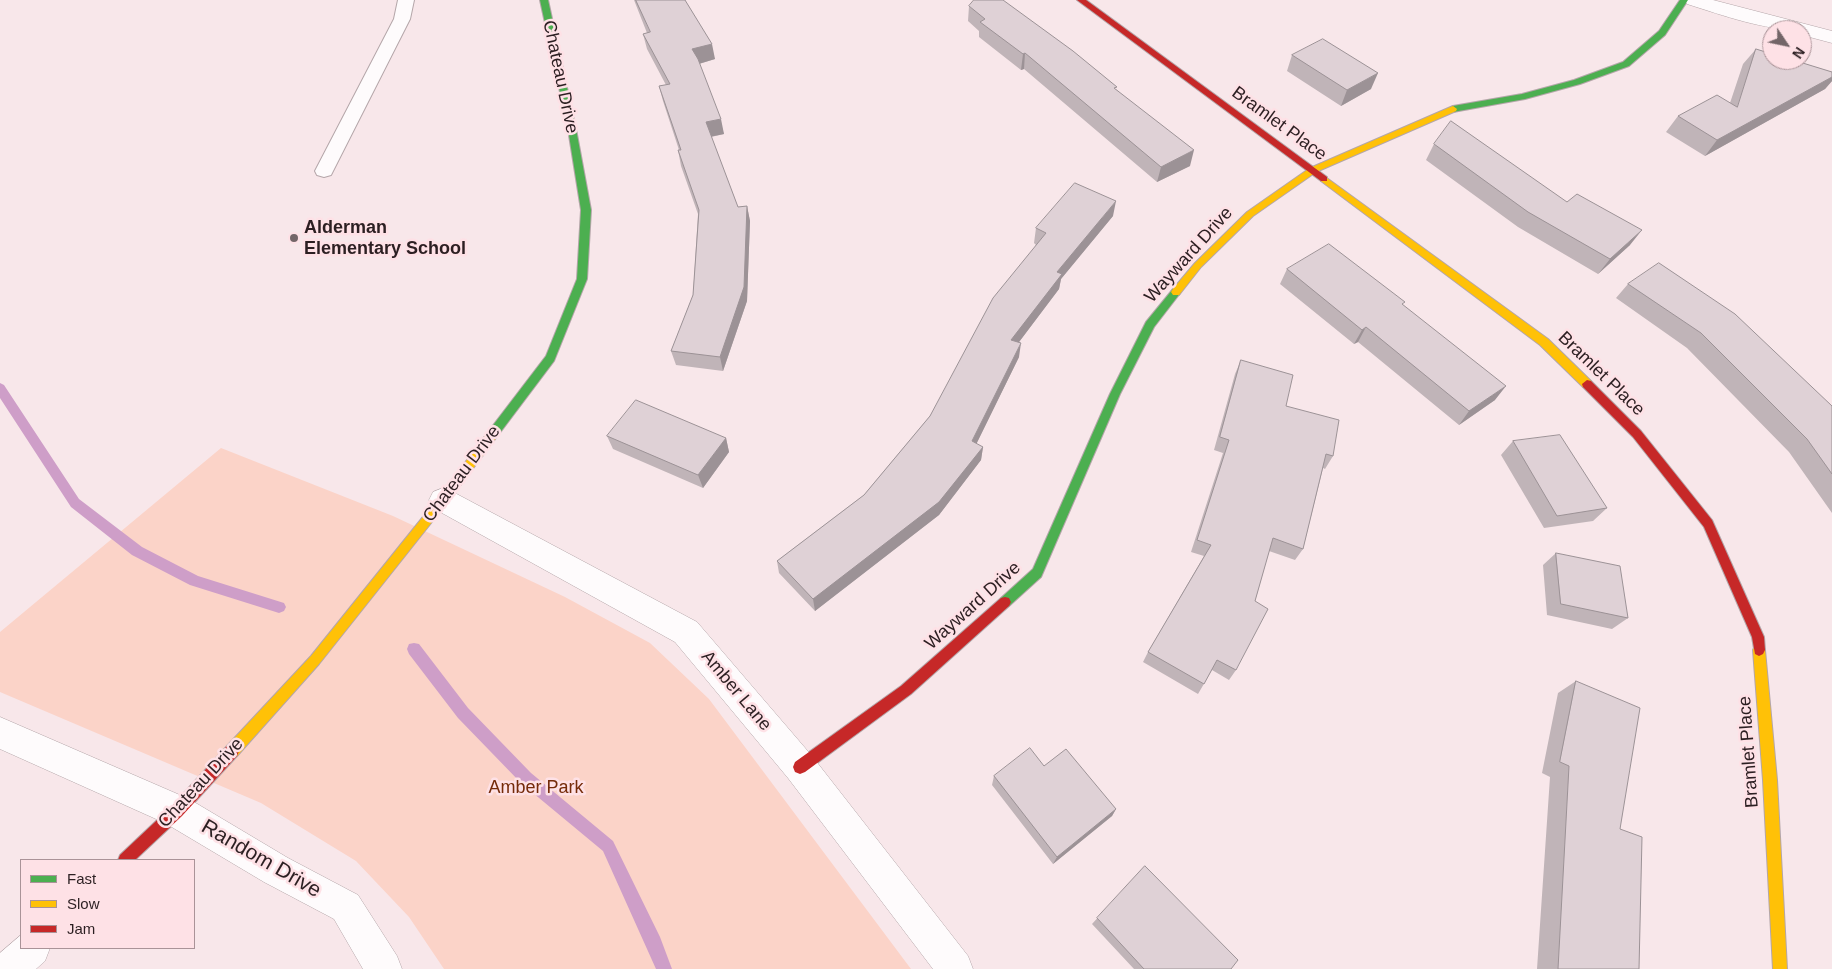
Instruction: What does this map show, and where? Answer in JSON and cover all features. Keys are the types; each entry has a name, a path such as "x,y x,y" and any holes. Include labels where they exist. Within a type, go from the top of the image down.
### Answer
{"street":[{"name":"Chateau Drive","path":"126,859 177,811 315,660 443,500 550,358 582,279 586,210 572,129 544,0"},
{"name":"Bramlet Place","path":"1081,0 1544,342 1636,434 1708,524 1758,637 1770,780 1780,969"},
{"name":"Wayward Drive","path":"800,767 906,690 1036,573 1080,478 1114,394 1150,325 1198,266 1250,214 1313,170 1456,108 1522,97 1577,82 1626,64 1662,33 1684,0"},
{"path":"1694,0 1734,13 1832,37"},
{"name":"Amber Lane","path":"443,500 686,632 800,767 955,969"},
{"name":"Random Drive","path":"0,733 177,811 276,870 346,907 384,969"},
{"path":"10,969 31,949"}],"lane":[{"path":"324,171 402,19 406,0"}],"green space":[{"name":"Amber Park","path":"221,448 393,516 565,597 650,643 709,699 911,969 444,969 409,917 356,861 261,803 0,692 0,632"}],"building":[{"path":"636,0 685,0 712,44 692,49 698,59 721,119 706,122 738,207 747,206 744,287 720,357 671,351 693,295 699,210 678,150 681,150 659,86 670,84 643,34 650,32"},
{"path":"974,0 1003,0 1073,51 1117,87 1114,88 1194,150 1161,167 1025,53 1023,54 980,22 985,19 969,6"},
{"path":"1323,39 1378,73 1347,90 1292,55"},
{"path":"1756,49 1762,51 1762,70 1812,70 1812,66 1832,72 1832,77 1717,140 1678,116 1717,95 1737,107"},
{"path":"1451,121 1567,202 1577,194 1642,230 1610,259 1528,212 1434,144"},
{"path":"1075,183 1116,201 1057,272 1062,274 1011,340 1021,343 972,441 983,447 939,502 813,599 777,561 864,495 930,416 993,298 1046,233 1036,228"},
{"path":"1329,244 1405,302 1402,304 1506,386 1469,411 1366,327 1362,330 1287,269"},
{"path":"1659,263 1735,314 1832,406 1832,474 1807,439 1701,333 1628,284"},
{"path":"1241,360 1293,375 1286,406 1339,420 1333,456 1326,454 1303,549 1273,538 1255,601 1268,609 1236,670 1217,660 1204,684 1148,652 1211,545 1197,540 1229,440 1220,437"},
{"path":"636,400 726,438 698,475 607,436"},
{"path":"1560,435 1607,508 1557,516 1513,441"},
{"path":"1556,553 1620,566 1628,618 1561,604"},
{"path":"1576,681 1640,708 1620,829 1642,837 1639,969 1558,969 1569,766 1560,762"},
{"path":"1030,748 1044,766 1066,749 1116,809 1057,857 994,776"},
{"path":"1145,866 1238,960 1231,969 1144,969 1097,918"}],"waterway":[{"path":"0,388 75,503 137,551 195,581 279,607"},
{"path":"414,649 463,713 526,778 608,846 654,943 664,969"}],"traffic: fast":[{"path":"495,431 550,358 582,279 586,210 572,129 544,0"},
{"path":"1453,109 1522,97 1577,82 1626,64 1662,33 1684,0"},
{"path":"1005,602 1037,573 1115,394 1150,325 1176,292"}],"traffic: slow":[{"path":"1176,292 1198,265 1250,214 1313,170 1453,109"},
{"path":"1324,179 1544,342 1587,384"},
{"path":"232,751 315,660 443,500 495,431"},
{"path":"1759,650 1770,780 1780,969"}],"traffic: jam":[{"path":"1081,0 1324,179"},
{"path":"1587,384 1637,434 1708,524 1758,637 1759,650"},
{"path":"800,767 906,690 1005,602"},
{"path":"126,859 177,811 232,751"}],"place":[{"name":"Alderman Elementary School","path":"294,238"}]}
